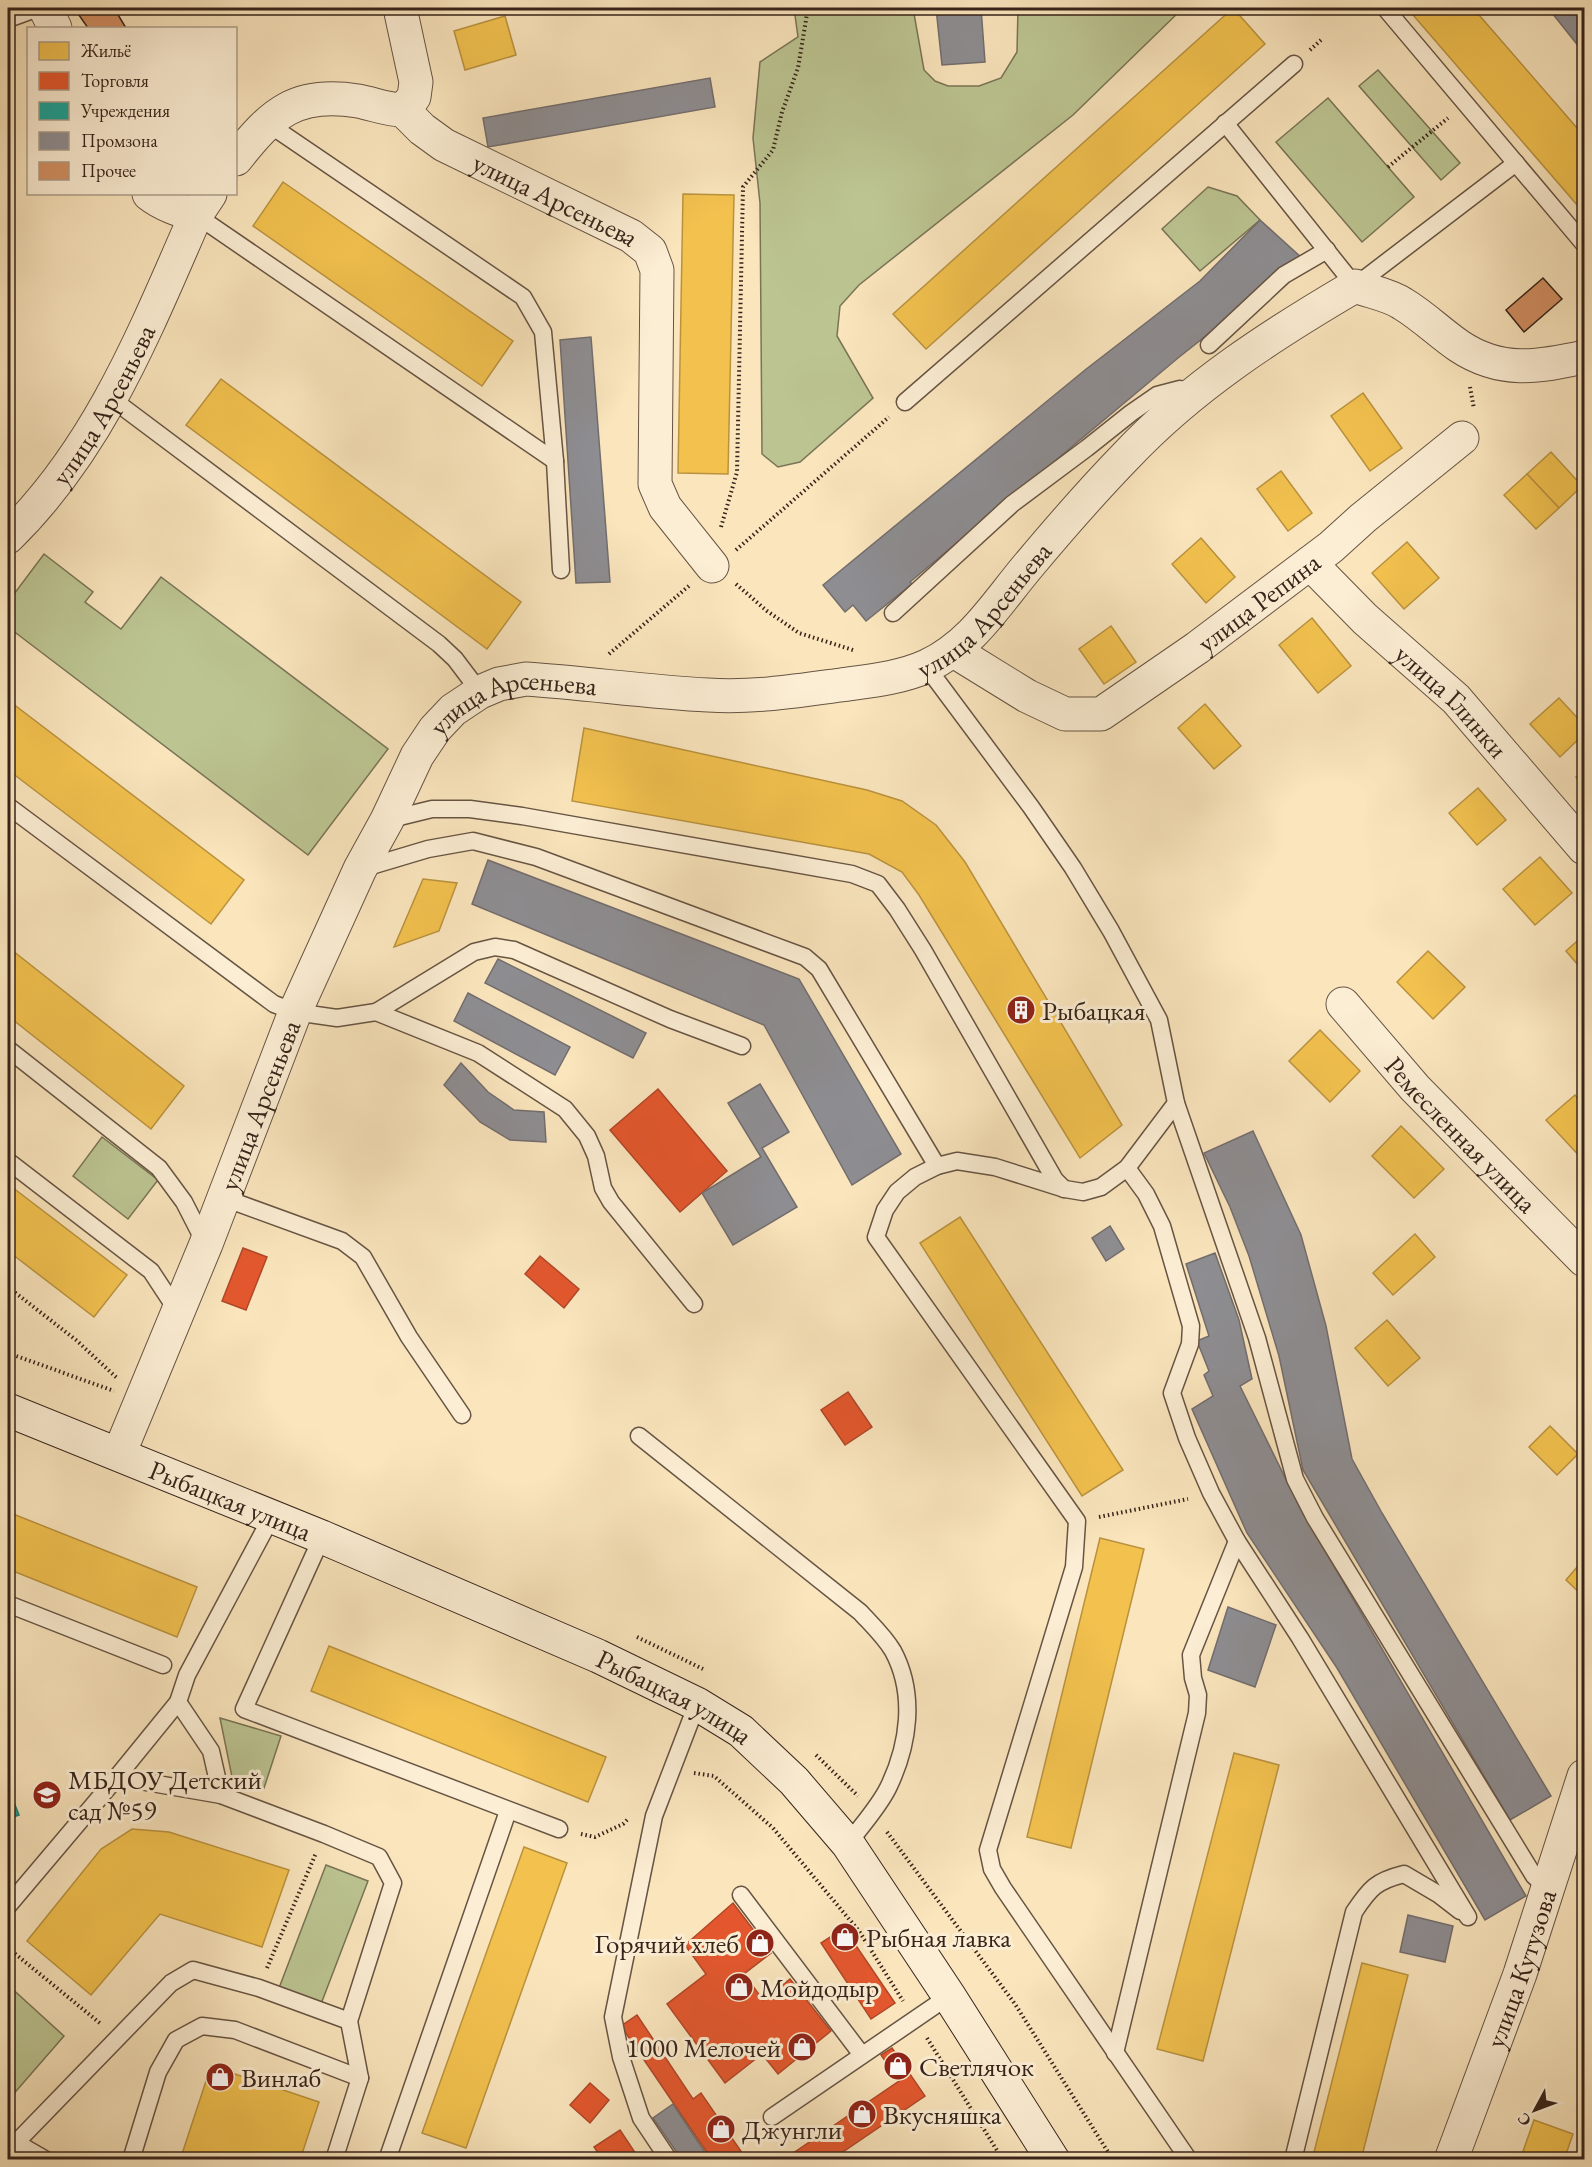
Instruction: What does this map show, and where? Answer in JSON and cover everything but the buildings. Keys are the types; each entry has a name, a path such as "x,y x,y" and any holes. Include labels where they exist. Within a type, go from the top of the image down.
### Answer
{"street":[{"path":"45,8 55,27"},
{"path":"237,158 267,123 303,101 323,98 369,103 390,110 403,110 414,97 416,82 400,8"},
{"name":"улица Арсеньева","path":"403,110 444,146 631,236 650,251 657,270 655,484 665,507 712,566"},
{"path":"150,195 173,208 203,204"},
{"name":"улица Арсеньева","path":"8,537 29,516 81,450 112,399 132,362 203,204"},
{"path":"1355,286 1402,303 1479,358 1518,366 1537,367 1584,357"},
{"name":"улица Арсеньева","path":"119,1454 206,1244 296,1012 360,869 387,820 417,756 435,729 453,710 480,692 499,684 526,679 708,695 747,695 797,691 884,679 926,666 954,651 975,633 998,601 1054,535 1128,454 1194,393 1233,362 1303,316 1355,286"},
{"name":"улица Репина","path":"954,651 1027,696 1065,714 1101,714 1197,648 1310,563 1462,438"},
{"name":"улица Глинки","path":"1310,563 1365,619 1456,699 1584,848"},
{"name":"Ремесленная улица","path":"1343,1004 1415,1088 1584,1260"},
{"path":"8,1410 119,1454"},
{"name":"Рыбацкая улица","path":"119,1454 322,1537 598,1656 697,1704 741,1731 794,1781 848,1844 949,1996 1053,2160"},
{"name":"улица Кутузова","path":"1451,2160 1520,1974 1584,1776"}],"lane":[{"path":"8,19 38,8"},
{"path":"1385,8 1584,244"},
{"path":"905,402 1294,64"},
{"path":"267,123 523,297 543,333 555,460 561,570"},
{"path":"1225,123 1355,286 1516,163"},
{"path":"203,204 555,460"},
{"path":"1209,345 1284,275 1327,250"},
{"path":"892,613 1012,504 1131,413 1157,395 1180,389 1194,393"},
{"path":"112,399 439,644 455,659 480,692"},
{"path":"926,666 1031,807 1073,868 1111,931 1159,1020 1176,1103 1257,1338 1295,1479 1315,1518 1534,1876 1549,1890"},
{"path":"8,806 274,1004 296,1012 337,1018 376,1012 474,952 495,947 514,950 670,1018 742,1046"},
{"path":"387,820 432,809 470,809 522,816 852,874 878,884 897,909 922,950 1055,1180 1065,1189"},
{"path":"360,869 428,849 473,842 536,857 805,957 819,969 937,1166"},
{"path":"376,1012 478,1053 565,1109 587,1136 596,1156 603,1188 611,1202 694,1304"},
{"path":"8,1049 159,1168 184,1202 206,1244"},
{"path":"1176,1103 1127,1168 1101,1187 1083,1192 1065,1189 995,1167 957,1161 937,1166 915,1177 897,1192 885,1210 876,1237 1077,1521 1074,1567 988,1850 992,1869 1003,1888 1189,2160"},
{"path":"8,1161 151,1271 178,1312"},
{"path":"1127,1168 1146,1194 1162,1226 1191,1326 1190,1344 1172,1394 1186,1438 1211,1493 1237,1541 1300,1638 1468,1917 1438,1894 1404,1874 1384,1879 1367,1894 1354,1912 1293,2160"},
{"path":"224,1198 342,1241 363,1257 409,1337 462,1415"},
{"path":"639,1436 860,1612 880,1633 893,1652 904,1678 908,1701 908,1721 900,1760 887,1790 848,1844"},
{"path":"8,1906 178,1702 187,1675 272,1516"},
{"path":"322,1537 244,1709 559,1829"},
{"path":"1115,2053 1197,1713 1198,1695 1193,1678 1191,1655 1237,1541"},
{"path":"8,1604 163,1665"},
{"path":"178,1702 210,1751 221,1795"},
{"path":"669,2160 638,2110 621,2056 614,2018 654,1816 697,1704"},
{"path":"117,1777 221,1795 379,1857 393,1883 349,2021 360,2078 334,2160"},
{"path":"387,2160 508,1811"},
{"path":"741,1894 862,2055"},
{"path":"46,2160 10,2143 171,1983 193,1970 259,1988 349,2021"},
{"path":"772,2117 949,1996"},
{"path":"131,2160 158,2072 176,2040 202,2026 235,2030 360,2078"}],"path":[{"path":"577,682 712,566 737,472 743,187 773,150 782,112 798,68 808,8"},
{"path":"1388,167 1466,103"},
{"path":"1460,346 1474,404 1474,417 1469,430 1462,438"},
{"path":"740,548 905,402"},
{"path":"712,566 745,590 767,611 799,633 859,652"},
{"path":"8,1287 83,1346 140,1400"},
{"path":"8,1353 140,1400"},
{"path":"1077,1521 1187,1499"},
{"path":"559,1829 595,1837 623,1824 666,1785 686,1773 714,1776 773,1828 859,1931 1003,2160"},
{"path":"259,1988 324,1834"},
{"path":"8,1948 118,2037"}],"green space":[{"path":"794,8 913,8 924,70 935,81 948,86 979,86 1001,78 1017,52 1018,8 1183,8 1073,115 859,285 840,306 837,336 873,398 800,462 778,467 762,454 760,203 753,138 760,62 798,37"},
{"path":"1378,70 1460,163 1441,180 1359,86"},
{"path":"1328,98 1414,197 1362,242 1276,142"},
{"path":"1208,187 1237,196 1260,220 1200,271 1162,229"},
{"path":"44,554 93,592 85,602 121,629 161,577 388,749 308,855 8,627 8,602"},
{"path":"102,1137 158,1180 128,1219 73,1176"},
{"path":"220,1718 281,1736 264,1788 232,1777"},
{"path":"326,1865 368,1881 321,2004 279,1988"},
{"path":"8,1985 64,2036 11,2097 8,2094"}],"place":[{"name":"Рыбацкая","path":"1021,1010"},
{"name":"МБДОУ Детский сад №59","path":"47,1795"},
{"name":"Рыбная лавка","path":"845,1937"},
{"name":"Горячий хлеб","path":"760,1943"},
{"name":"Мойдодыр","path":"739,1987"},
{"name":"1000 Мелочей","path":"802,2047"},
{"name":"Светлячок","path":"898,2066"},
{"name":"Винлаб","path":"220,2077"},
{"name":"Вкусняшка","path":"862,2114"},
{"name":"Джунгли","path":"721,2129"}]}
